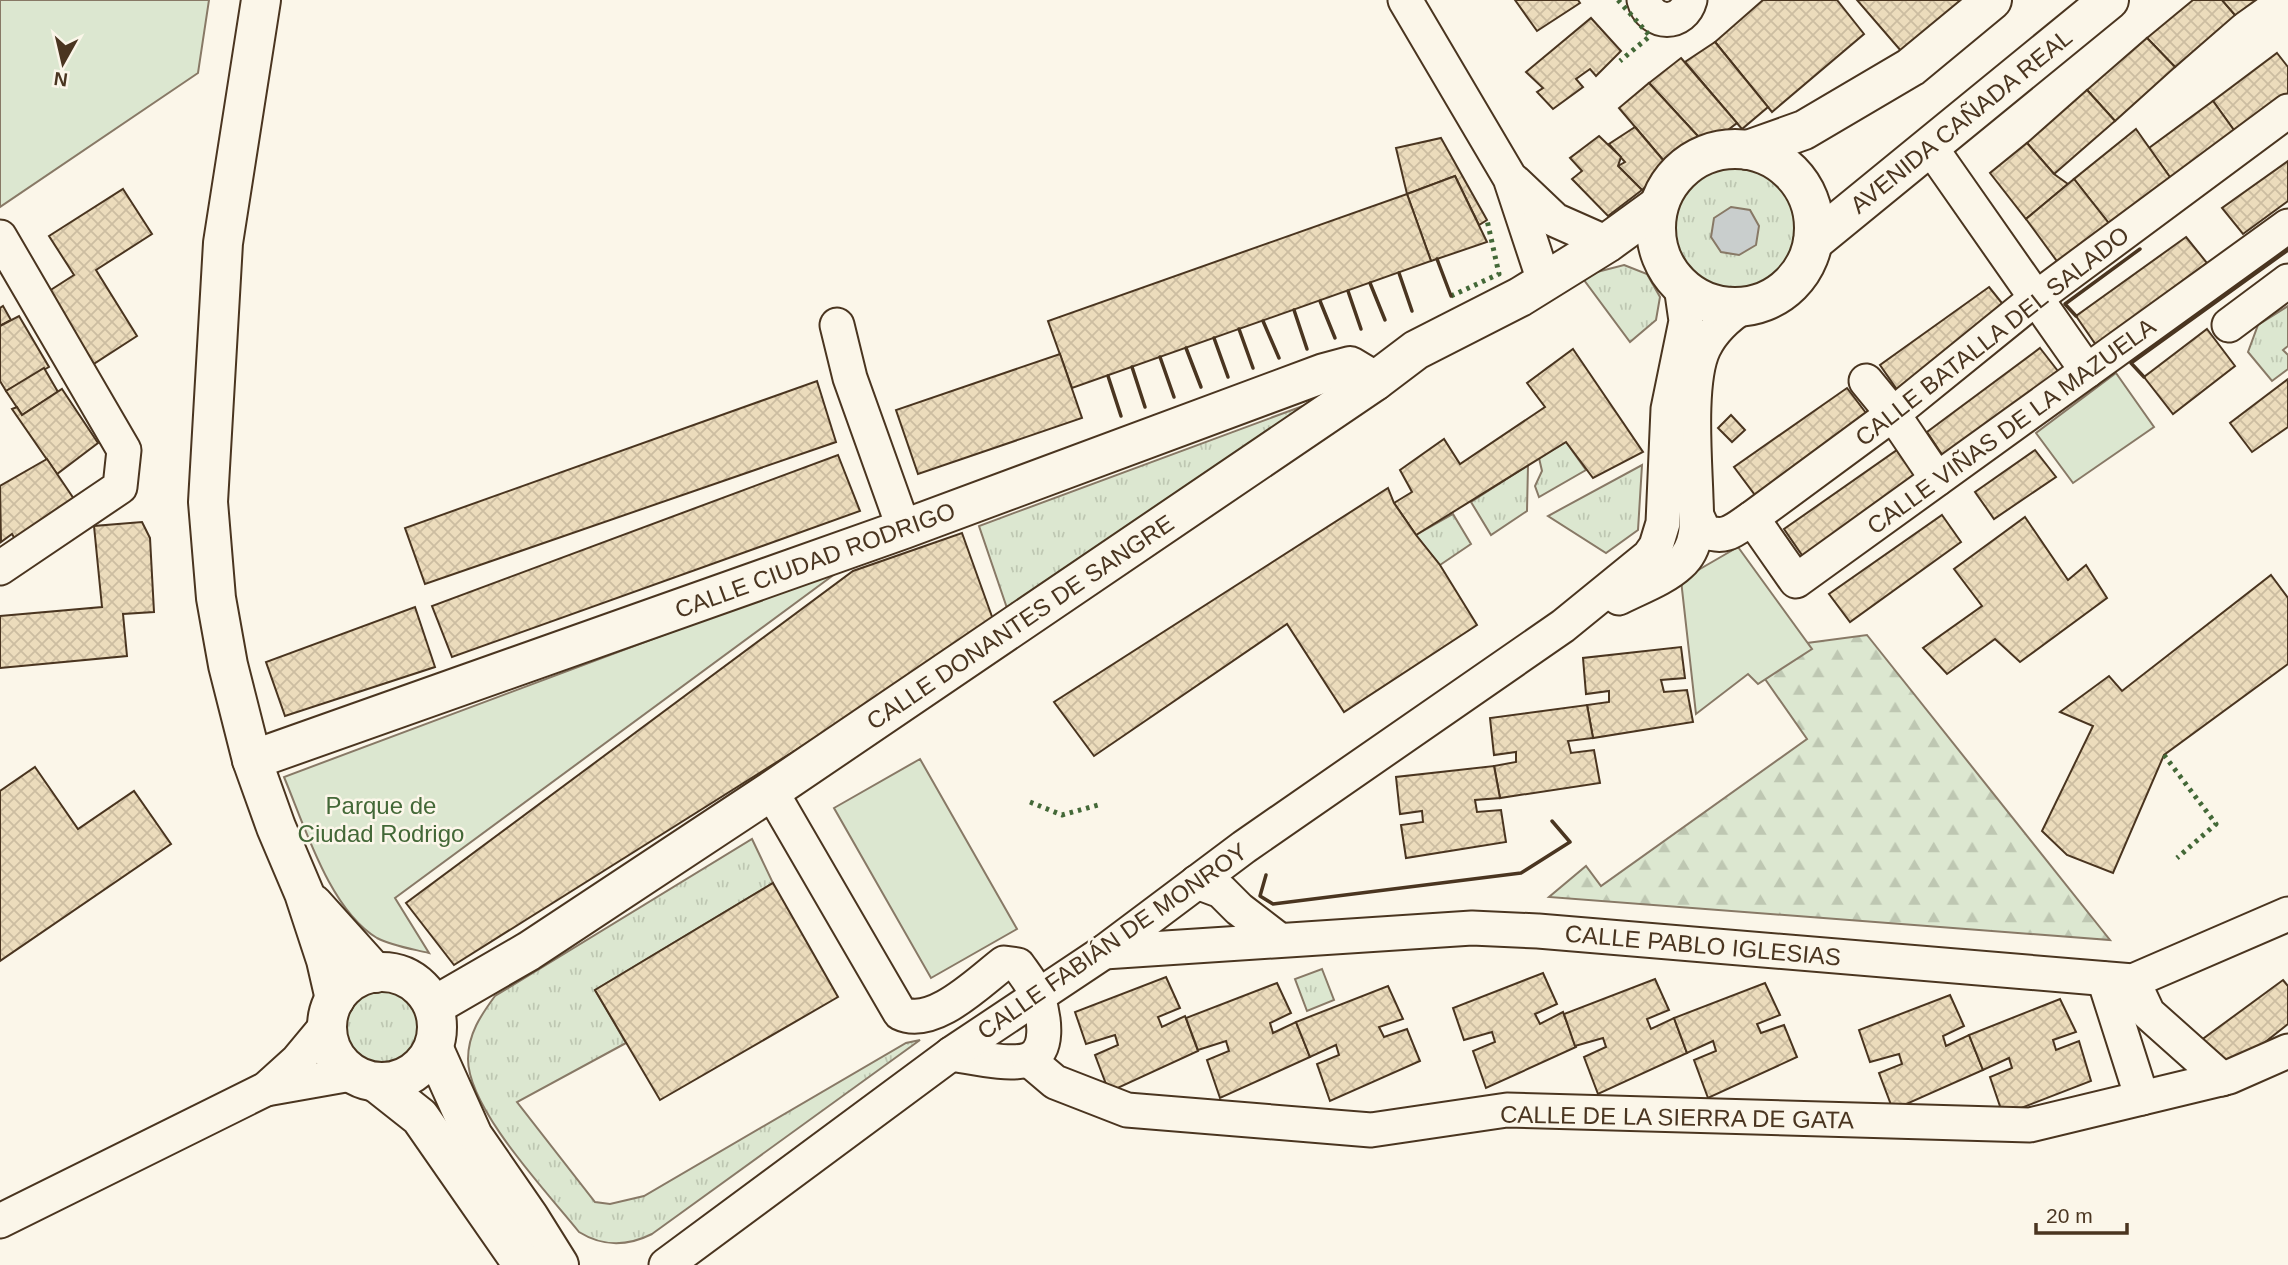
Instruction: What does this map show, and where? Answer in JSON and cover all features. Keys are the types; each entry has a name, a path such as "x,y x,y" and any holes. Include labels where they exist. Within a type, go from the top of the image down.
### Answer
{"main road":[{"path":"261,0 223,243 208,502 216,598 228,665 251,760 304,892 326,960 331,1012 329,1044 338,1061 420,1117 523,1265"},
{"path":"1748,150 1804,130 1911,67 1992,0"},
{"name":"AVENIDA CAÑADA REAL","path":"1813,242 2109,0"},
{"path":"1725,149 1748,150 1772,158 1792,173 1806,193 1814,217 1813,242 1805,264 1792,284 1773,297 1744,306 1728,307 1705,301 1681,286 1669,272 1659,251 1658,206 1668,185 1683,167 1703,155 1725,149"},
{"name":"CALLE DONANTES DE SANGRE","path":"435,1006 528,951 771,791 1375,381 1416,350 1520,297 1607,243 1658,206"},
{"path":"1607,243 1635,243 1659,251"},
{"name":"CALLE CIUDAD RODRIGO","path":"251,760 904,529 1324,373 1350,366 1375,381"},
{"path":"304,892 374,973"},
{"path":"331,1012 345,986 359,977 374,973 392,973 421,985 435,1006 438,1033 434,1049 424,1065 409,1077 391,1083 364,1078"},
{"path":"434,1049 472,1136 559,1265"}],"street":[{"path":"1405,0 1510,178 1544,281"},
{"path":"1644,0 1651,13 1664,20 1672,20 1684,13 1690,0"},
{"name":"CALLE BATALLA DEL SALADO","path":"1696,516 1704,531 1714,535 1732,531 1752,518 1893,414 2036,298 2288,111"},
{"path":"1930,148 2087,371"},
{"path":"1510,178 1555,220 1607,243"},
{"name":"CALLE VIÑAS DE LA MAZUELA","path":"1752,518 1796,581 2288,226"},
{"path":"0,237 124,450 120,487 0,568"},
{"path":"2229,325 2288,281"},
{"name":"CALLE FABIÁN DE MONROY","path":"668,1264 951,1054 1104,952 1244,847 1563,626 1650,556 1660,535 1668,409 1686,321 1681,286"},
{"name":"CALLE FABIÁN DE MONROY","path":"1563,626 1658,578 1680,564 1690,551 1696,516 1694,413 1698,371 1703,350 1716,329 1744,306"},
{"path":"837,325 850,377 904,529"},
{"path":"1866,381 1893,414 1937,479"},
{"path":"771,791 900,1013 916,1017 939,1011 1004,962 1018,965 1038,997 1044,1036 1043,1045 1037,1054 1029,1060 1015,1062 951,1054"},
{"path":"1239,909 1244,847"},
{"path":"1200,945 1180,931 1174,917 1188,889 1221,891 1239,909 1278,939"},
{"name":"CALLE PABLO IGLESIAS","path":"1104,952 1472,928 1525,930 2119,980 2288,914"},
{"path":"2119,980 2148,1013 2222,1079"},
{"path":"2119,980 2141,1098"},
{"path":"0,1221 266,1089 297,1061 331,1012"},
{"name":"CALLE DE LA SIERRA DE GATA","path":"1029,1060 1055,1082 1127,1110 1371,1130 1507,1110 2030,1125 2222,1079 2288,1051"},
{"path":"266,1089 364,1078"}],"green space":[{"path":"0,0 209,0 198,73 0,207"},
{"path":"1734,167 1758,172 1779,185 1792,206 1797,230 1792,254 1779,275 1758,288 1734,293 1710,288 1689,275 1676,254 1671,230 1676,206 1689,185 1710,172"},
{"path":"2288,241 2288,250 2131,363 2127,356"},
{"path":"1624,265 1647,274 1660,297 1656,320 1630,342 1584,280 1597,272"},
{"path":"2288,306 2288,346 2283,350 2288,355 2288,369 2272,381 2248,352 2258,325"},
{"path":"2116,373 2154,427 2073,483 2036,433"},
{"path":"1311,403 1009,614 979,526"},
{"path":"1566,442 1586,470 1539,497 1535,486 1542,471 1539,458"},
{"path":"1528,465 1527,511 1491,535 1471,502"},
{"path":"1642,465 1638,530 1606,553 1548,516"},
{"path":"1453,514 1471,544 1440,565 1416,535"},
{"path":"1738,547 1812,649 1758,684 1748,674 1696,714 1681,580"},
{"name":"Parque de Ciudad Rodrigo","path":"843,568 395,898 429,953 377,938 360,925 332,888 310,843 284,777"},
{"path":"1867,635 2110,940 1549,897 1586,866 1601,886 1807,739 1765,679 1807,643"},
{"path":"920,759 1017,929 931,978 834,808"},
{"path":"752,839 773,883 595,990 626,1043 517,1102 595,1202 610,1204 644,1196 906,1043 920,1040 652,1234 625,1243 588,1237 579,1232 530,1173 481,1101 471,1079 468,1059 473,1033 495,996"},
{"path":"1322,969 1334,1000 1307,1011 1295,979"},
{"path":"381,982 398,986 413,995 422,1010 426,1027 422,1044 413,1059 398,1068 381,1072 364,1068 349,1059 340,1044 336,1027 340,1010 349,995 364,986"}],"shaded area":[{"path":"1731,207 1750,210 1759,226 1756,245 1739,255 1721,252 1711,237 1714,218"}],"building":[{"path":"1515,0 1578,0 1580,3 1537,31"},
{"path":"1763,0 1837,0 1864,34 1772,112 1715,42"},
{"path":"1857,0 1977,0 1908,59"},
{"path":"2193,0 2222,0 2235,15 2175,67 2147,38"},
{"path":"2222,0 2256,0 2235,15"},
{"path":"1591,18 1621,51 1596,76 1590,69 1576,79 1583,87 1553,109 1537,92 1543,88 1526,72"},
{"path":"2147,38 2175,67 2115,121 2087,90"},
{"path":"1715,42 1768,107 1742,129 1685,62"},
{"path":"2277,53 2288,67 2288,95 2236,133 2213,101"},
{"path":"1681,58 1737,123 1707,146 1649,83"},
{"path":"1649,83 1707,146 1669,167 1619,108"},
{"path":"2087,90 2115,121 2054,174 2027,143"},
{"path":"2213,101 2236,133 2172,180 2149,148"},
{"path":"1635,127 1669,167 1642,190 1618,166 1625,162 1609,144"},
{"path":"2136,129 2172,180 2111,226 2074,179"},
{"path":"1599,136 1621,157 1618,166 1642,190 1608,216 1572,179 1582,171 1570,158"},
{"path":"1441,138 1487,220 1479,225 1455,176 1407,194 1396,148"},
{"path":"2027,143 2054,174 2068,184 2026,219 1990,173"},
{"path":"2288,161 2288,201 2243,234 2222,208"},
{"path":"1455,176 1487,242 1431,261 1407,194"},
{"path":"2074,179 2111,226 2059,264 2026,219"},
{"path":"123,189 152,234 96,270 137,336 92,365 46,293 74,275 49,236"},
{"path":"1407,194 1431,261 1072,388 1048,321"},
{"path":"2186,237 2207,263 2096,345 2076,316"},
{"path":"1989,287 2010,313 1900,394 1880,365"},
{"path":"3,306 11,320 0,326 0,308"},
{"path":"19,316 49,367 6,391 0,381 0,326"},
{"path":"2207,329 2235,366 2173,414 2144,377"},
{"path":"2040,348 2061,375 1945,459 1927,432"},
{"path":"1573,349 1643,452 1593,478 1566,442 1416,535 1394,503 1412,492 1400,470 1444,439 1460,464 1545,407 1527,383"},
{"path":"1060,354 1082,418 918,474 896,410"},
{"path":"44,368 58,392 22,415 6,391"},
{"path":"2288,379 2288,427 2252,452 2230,423"},
{"path":"817,381 836,442 425,584 405,528"},
{"path":"1847,388 1866,413 1755,495 1734,467"},
{"path":"62,389 98,443 57,474 12,409 17,407 22,415"},
{"path":"1731,415 1745,430 1732,442 1718,428"},
{"path":"1897,450 1916,476 1804,558 1784,529"},
{"path":"2035,450 2056,477 1994,519 1975,492"},
{"path":"838,455 860,511 452,657 432,606"},
{"path":"47,459 76,502 15,539 12,534 1,542 0,486"},
{"path":"1388,488 1394,503 1440,565 1477,625 1344,712 1287,624 1094,756 1054,702"},
{"path":"1942,515 1961,542 1850,622 1829,594"},
{"path":"2025,517 2068,580 2086,565 2107,598 2020,662 1995,639 1947,674 1923,648 1982,606 1954,569"},
{"path":"142,522 150,538 154,612 123,614 127,656 0,668 0,616 102,607 94,526"},
{"path":"962,533 995,625 454,965 406,903 853,571"},
{"path":"2271,575 2288,598 2288,664 2164,755 2113,873 2067,855 2042,831 2093,726 2060,712 2109,676 2122,691"},
{"path":"415,607 435,667 285,716 266,662"},
{"path":"1681,647 1685,678 1661,680 1664,692 1687,690 1693,722 1593,738 1587,705 1609,702 1609,691 1586,694 1583,658"},
{"path":"1587,705 1593,738 1568,741 1571,753 1594,750 1600,783 1500,798 1494,766 1516,762 1516,752 1494,755 1490,718"},
{"path":"1494,766 1500,798 1475,800 1477,812 1501,810 1506,842 1406,858 1401,825 1423,822 1422,811 1400,814 1396,777"},
{"path":"35,767 78,829 134,791 171,844 0,961 0,791"},
{"path":"773,883 838,997 660,1100 595,990"},
{"path":"1543,973 1557,1004 1535,1014 1540,1024 1563,1012 1576,1047 1486,1088 1473,1051 1495,1042 1492,1032 1464,1040 1453,1008"},
{"path":"1166,977 1180,1008 1158,1017 1162,1027 1185,1016 1198,1051 1109,1092 1095,1055 1118,1045 1115,1035 1086,1044 1075,1012"},
{"path":"1655,979 1669,1010 1647,1019 1651,1029 1674,1018 1687,1053 1598,1094 1584,1057 1606,1047 1603,1038 1575,1046 1564,1014"},
{"path":"2283,980 2288,986 2288,1024 2226,1073 2200,1041"},
{"path":"1277,983 1291,1013 1270,1023 1273,1033 1296,1022 1310,1057 1220,1098 1207,1060 1229,1051 1226,1041 1198,1050 1186,1018"},
{"path":"1765,983 1780,1015 1757,1024 1761,1033 1784,1025 1797,1057 1708,1098 1694,1060 1716,1051 1713,1041 1687,1053 1674,1018"},
{"path":"1388,986 1403,1019 1379,1027 1384,1037 1407,1029 1420,1061 1330,1101 1317,1064 1339,1055 1336,1045 1310,1057 1296,1022"},
{"path":"1950,995 1964,1026 1943,1036 1946,1046 1969,1035 1983,1070 1893,1110 1879,1073 1902,1064 1899,1054 1870,1062 1859,1030"},
{"path":"2060,999 2076,1032 2053,1040 2056,1050 2079,1041 2091,1081 2003,1115 1990,1077 2012,1068 2009,1058 1983,1070 1969,1035"}],"hedge":[{"path":"1618,0 1650,36 1620,61"},
{"path":"1451,296 1499,274 1487,220"},
{"path":"2164,755 2216,824 2177,858"},
{"path":"1030,802 1062,815 1098,805"}],"wall":[{"path":"2076,316 2065,304 2140,249"},
{"path":"2144,377 2131,363 2288,250"},
{"path":"1437,259 1451,296"},
{"path":"1399,273 1412,311"},
{"path":"1370,283 1385,320"},
{"path":"1348,291 1361,329"},
{"path":"1320,301 1335,338"},
{"path":"1294,310 1307,349"},
{"path":"1263,321 1279,358"},
{"path":"1239,329 1253,368"},
{"path":"1214,338 1228,377"},
{"path":"1186,348 1201,387"},
{"path":"1160,357 1174,397"},
{"path":"1132,367 1145,407"},
{"path":"1108,376 1121,416"},
{"path":"1266,875 1260,896 1273,904 1521,873 1570,842 1552,821"}]}
